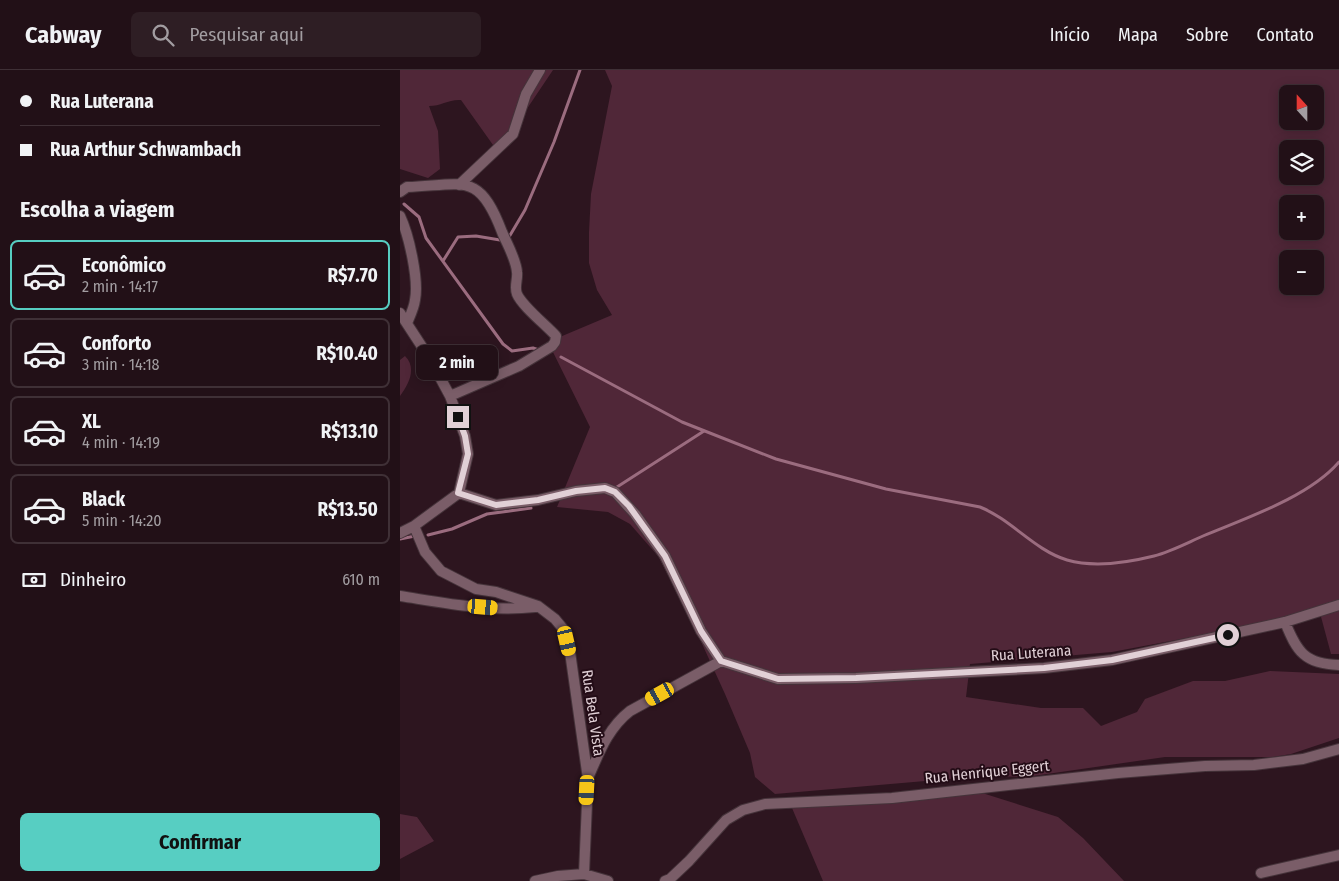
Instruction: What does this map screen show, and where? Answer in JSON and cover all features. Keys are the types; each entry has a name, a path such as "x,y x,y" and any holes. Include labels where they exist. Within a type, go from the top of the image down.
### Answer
{"street":[{"path":"459,185 513,134 526,94 540,70"},
{"path":"400,192 407,187 459,185 472,186 486,198 494,211 517,271 517,294 525,306 556,336 552,346 519,366 450,396"},
{"path":"400,216 412,250 415,286 415,300 407,323"},
{"path":"400,313 450,396 465,436 468,454 458,493 414,526 400,533"},
{"path":"458,493 496,505 538,500 576,491 605,488 615,492 635,514 665,556 701,631 721,661 620,718 605,740 588,779"},
{"name":"Rua Bela Vista","path":"414,526 425,552 442,571 476,589 496,592 538,606 554,618 565,631 570,652 588,779 584,874"},
{"path":"400,596 462,606 510,610 538,606"},
{"name":"Rua Luterana","path":"721,661 778,679 856,678 1044,668 1112,660 1285,622 1339,606"},
{"path":"1285,622 1294,644 1305,657 1321,665 1339,665"},
{"name":"Rua Henrique Eggert","path":"665,881 670,879 689,861 726,820 744,810 765,804 892,798 1128,772 1205,766 1254,765 1303,759 1339,749"},
{"path":"1261,873 1339,855"},
{"path":"535,881 558,876 584,874 608,881"}],"shaded area":[{"path":"400,70 553,70 498,152 461,100 429,106 438,131 440,169 428,178 400,169"},
{"path":"605,70 1339,70 1339,654 1331,654 1320,613 1112,652 970,664 966,697 1041,708 1083,708 1101,726 1137,712 1145,699 1193,681 1225,681 1270,671 1339,674 1339,738 1291,754 1273,757 1165,757 1026,777 983,776 775,794 755,777 750,753 725,694 688,613 658,556 630,524 608,512 557,507 590,427 548,342 612,315 597,290 589,263 591,194 612,86"},
{"path":"405,356 411,366 411,371 409,381 400,396 400,360"},
{"path":"979,792 1058,817 1083,838 1124,881 823,881 792,808"},
{"path":"400,814 417,817 434,841 400,859"}],"waterway":[{"path":"509,237 525,210 554,142 580,70"},
{"path":"404,204 419,217 426,238 503,344 512,351 533,348 539,350"},
{"path":"443,261 458,237 476,236 500,240"},
{"path":"561,357 682,422 776,459 886,489 980,507 1002,519 1033,542 1055,555 1067,560 1088,564 1143,559 1166,552 1257,514 1294,496 1311,486 1339,462"},
{"path":"617,487 704,431"},
{"path":"428,535 452,529 487,514 531,508"},
{"path":"400,539 415,536"}],"route":[{"path":"458,417 465,436 468,454 458,493 496,505 506,505 576,491 605,488 615,492 629,506 665,556 701,631 721,661 778,679 856,678 1044,668 1112,660 1228,635"}]}
